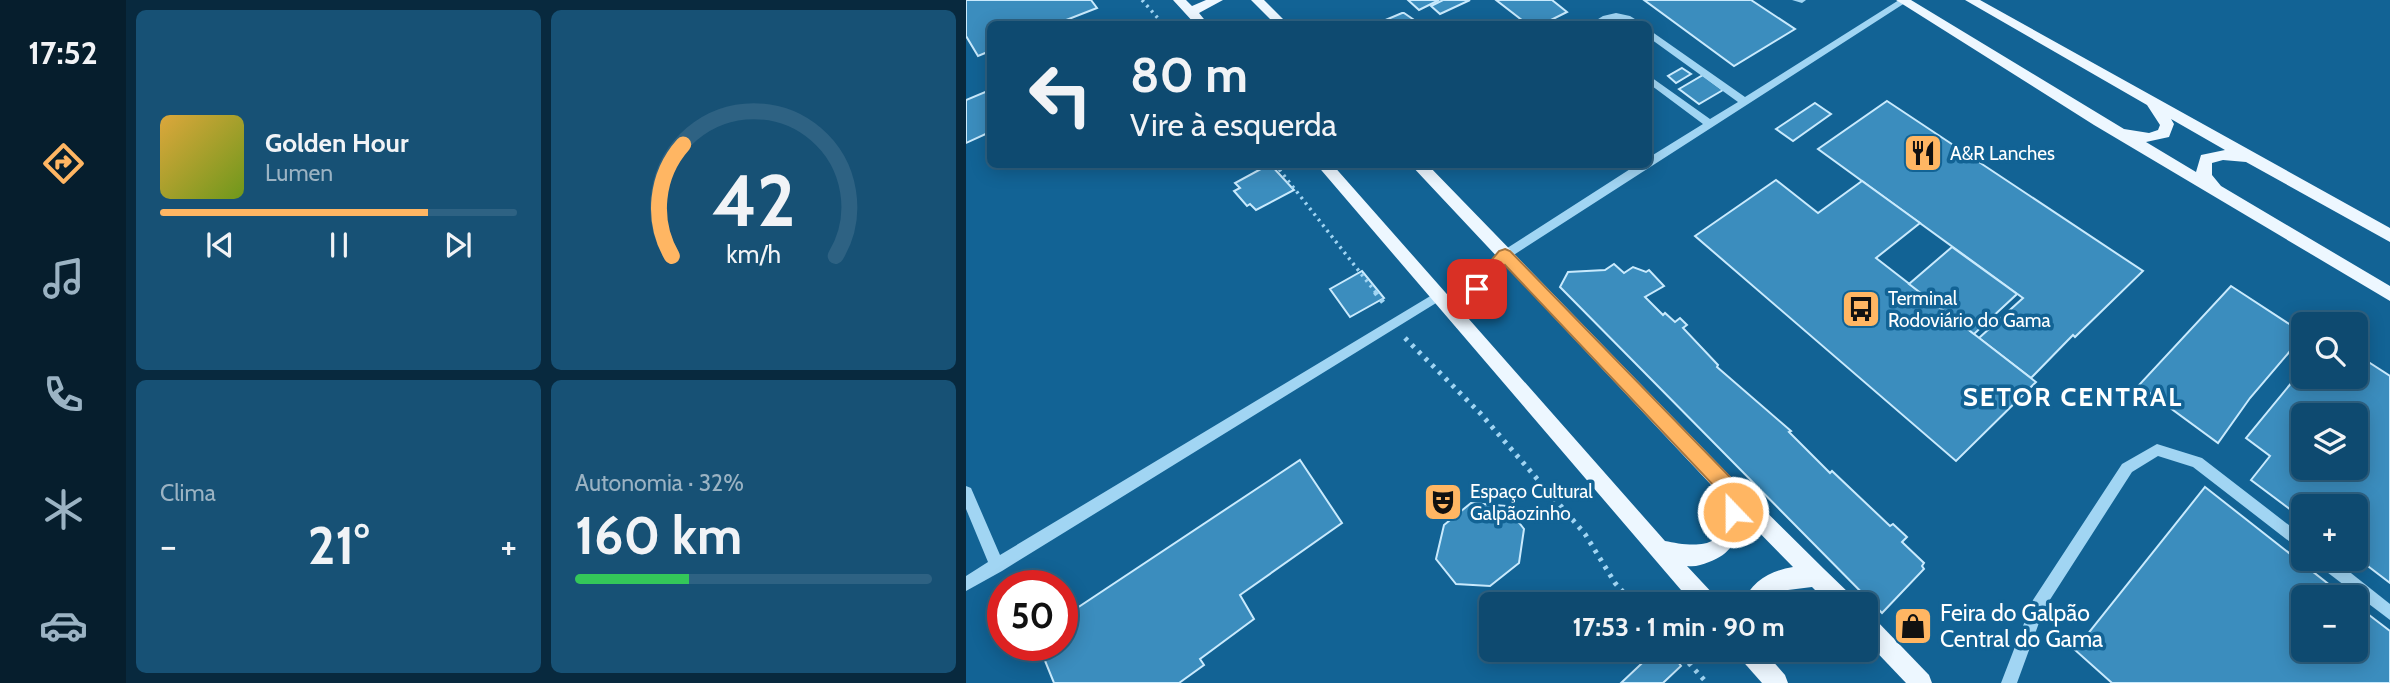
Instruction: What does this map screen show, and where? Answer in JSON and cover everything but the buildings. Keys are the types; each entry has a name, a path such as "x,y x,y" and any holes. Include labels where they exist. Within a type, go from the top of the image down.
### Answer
{"main road":[{"path":"1179,0 1199,21"},
{"path":"1189,12 1217,0"},
{"path":"1257,0 1279,21"},
{"path":"1903,0 2099,121 2390,294"},
{"path":"1971,0 2390,236"},
{"path":"2099,121 2142,137 2150,138 2164,133 2167,124 2162,116 2132,91"},
{"path":"2220,193 2204,172 2202,164 2206,159 2223,155 2254,159"},
{"path":"1326,168 1697,592"},
{"path":"1421,168 1723,483 1832,592"},
{"path":"1660,550 1695,557 1717,549 1725,542 1734,521 1723,483"},
{"path":"1762,592 1769,583 1790,577 1817,576"},
{"path":"1878,638 1921,683"},
{"path":"1759,662 1777,683"}],"street":[{"path":"1796,0 1802,0"},
{"path":"1652,161 1903,0"},
{"path":"1599,21 1608,15 1626,16 1634,21"},
{"path":"1652,35 1745,102"},
{"path":"1652,81 1710,124"},
{"path":"1461,324 1477,289 1505,255 1642,168"},
{"path":"966,584 1437,297"},
{"path":"2010,683 2038,605 2127,468 2157,450 2197,462 2291,536"},
{"path":"966,493 997,566"},
{"path":"2337,571 2390,613"}],"path":[{"path":"1142,0 1160,21"},
{"path":"1278,168 1398,321 1405,339 1480,413 1585,534 1623,592"},
{"path":"1688,662 1707,683"}],"place":[{"name":"A&R Lanches","path":"1923,153"},
{"name":"Terminal Rodoviário do Gama","path":"1861,309"},
{"name":"Espaço Cultural Galpãozinho","path":"1443,502"},
{"name":"Feira do Galpão Central do Gama","path":"1913,626"}],"district":[{"name":"SETOR CENTRAL","path":"2073,397"}],"route":[{"path":"1477,289 1505,255 1723,483 1733,512"}]}
